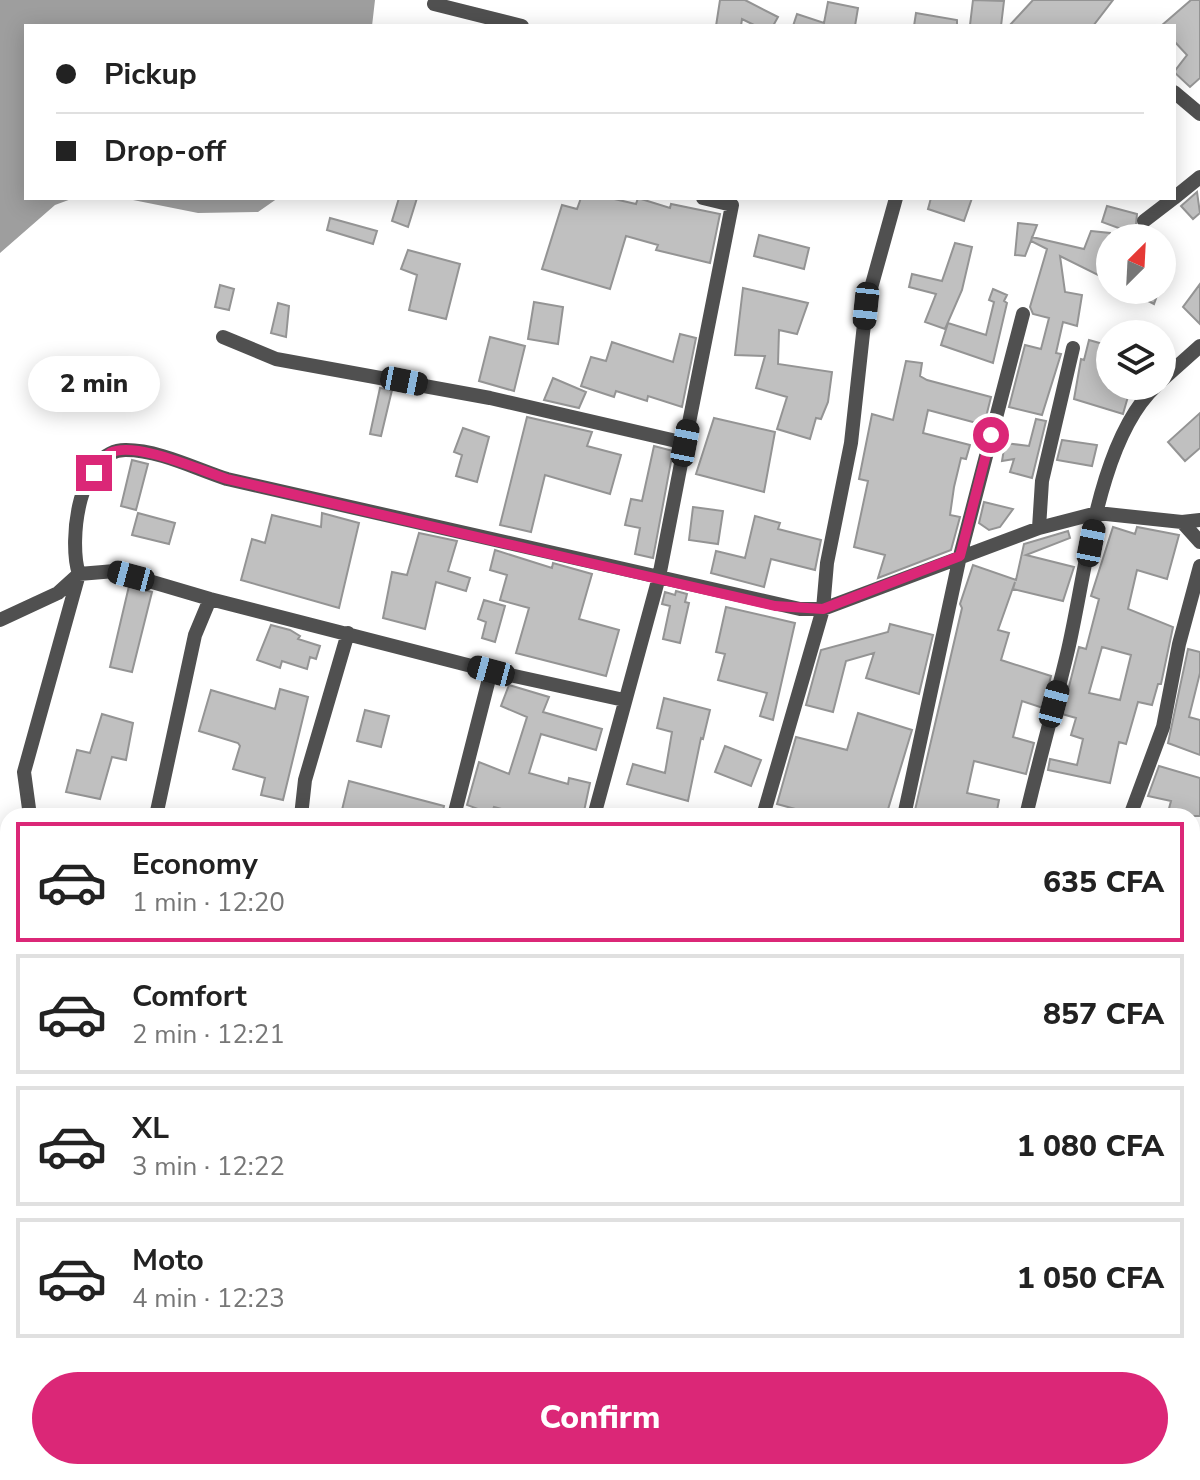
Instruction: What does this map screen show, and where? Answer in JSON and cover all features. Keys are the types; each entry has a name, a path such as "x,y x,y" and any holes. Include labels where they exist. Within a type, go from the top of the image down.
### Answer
{"street":[{"path":"434,4 514,24"},
{"path":"1176,94 1200,114"},
{"path":"1176,196 1200,177"},
{"path":"765,808 823,609 827,563 851,443 866,306 895,200"},
{"path":"1144,221 1171,200"},
{"path":"596,808 659,577 732,201"},
{"path":"906,808 960,556 1023,314"},
{"path":"223,337 276,359 490,398 685,443"},
{"path":"1176,367 1200,346"},
{"path":"1039,528 1042,481 1073,348"},
{"path":"1028,808 1116,444 1129,417 1144,400"},
{"path":"29,808 24,772 79,574 72,546 75,518 100,462 110,453 125,449 227,479 775,606 823,609 1039,528 1097,513 1182,522 1200,520"},
{"path":"1182,522 1200,542"},
{"path":"1133,808 1163,727 1179,644 1200,566"},
{"path":"0,620 58,593 79,574 115,571 210,599 491,671 624,700"},
{"path":"158,808 195,635 210,599"},
{"path":"302,808 305,780 348,633"},
{"path":"456,808 491,671"}],"shaded area":[{"path":"0,0 375,0 372,24 24,24 24,200 69,200 55,205 0,253"},
{"path":"133,200 275,200 258,212 198,213"}],"building":[{"path":"720,0 745,0 778,17 774,24 752,24 742,19 741,24 716,24"},
{"path":"973,0 1004,1 1001,24 970,24"},
{"path":"1033,0 1113,0 1095,24 1011,24"},
{"path":"1191,0 1200,0 1200,78 1190,87 1176,74 1187,55 1176,43 1176,24 1163,24"},
{"path":"828,2 858,8 855,24 794,24 797,14 824,23"},
{"path":"916,13 957,20 957,24 914,24"},
{"path":"1197,192 1200,213 1193,219 1181,206"},
{"path":"398,200 416,200 408,227 392,221"},
{"path":"580,200 619,200 636,204 637,200 644,200 670,208 671,204 720,214 710,263 656,250 658,245 626,236 610,289 542,269 562,205 577,209"},
{"path":"930,200 971,200 964,221 928,209"},
{"path":"1107,206 1137,214 1136,224 1102,222"},
{"path":"330,218 377,231 373,244 327,230"},
{"path":"1018,223 1037,225 1025,256 1015,255"},
{"path":"1091,231 1096,232 1096,274 1060,256 1065,292 1082,295 1077,326 1063,322 1056,353 1061,354 1042,415 1009,407 1025,345 1041,349 1049,318 1033,314 1030,307 1047,249 1031,241 1032,237 1084,249"},
{"path":"759,235 809,248 804,269 754,256"},
{"path":"955,243 972,247 962,290 945,329 925,322 936,294 909,287 912,274 942,281"},
{"path":"408,250 460,264 446,319 409,310 417,275 401,269"},
{"path":"1200,284 1200,324 1183,307"},
{"path":"220,285 234,289 229,310 215,307"},
{"path":"743,288 808,303 797,334 779,330 778,364 832,372 828,402 821,419 816,418 810,439 777,429 787,397 756,388 765,356 735,355"},
{"path":"993,289 1007,295 1004,301 1007,303 993,363 941,345 948,323 986,335 994,302 989,300"},
{"path":"534,302 563,307 558,344 528,339"},
{"path":"278,303 289,306 286,337 271,333"},
{"path":"680,334 696,338 682,407 648,396 647,401 616,391 614,397 581,386 591,357 606,361 612,342 673,362"},
{"path":"490,337 525,346 514,391 479,381"},
{"path":"1089,340 1096,342 1096,400 1127,400 1123,414 1074,399 1081,359 1084,360"},
{"path":"906,361 922,363 920,376 927,380 991,397 984,425 928,410 923,433 970,445 966,459 961,458 954,487 950,515 960,517 951,550 878,578 885,555 854,547 868,481 859,479 872,414 893,420"},
{"path":"553,378 586,392 579,408 544,400"},
{"path":"380,388 392,390 381,436 370,434"},
{"path":"1200,413 1200,448 1185,461 1168,442"},
{"path":"527,417 592,432 587,446 621,455 610,494 545,475 531,532 500,525"},
{"path":"714,418 775,432 764,492 696,474"},
{"path":"1036,419 1046,421 1032,478 1010,472 1014,459 1002,461 1005,443 1029,446"},
{"path":"463,428 489,437 477,482 456,476 462,455 454,452"},
{"path":"1062,440 1097,445 1092,466 1057,460"},
{"path":"654,446 673,451 653,558 635,554 640,528 625,525 631,499 642,501"},
{"path":"132,460 148,464 136,510 121,506"},
{"path":"984,502 1013,509 1000,527 989,530 979,523"},
{"path":"693,507 723,511 718,544 689,540"},
{"path":"138,513 175,523 169,544 132,535"},
{"path":"322,513 359,523 339,608 241,580 252,539 265,543 272,515 321,527"},
{"path":"755,516 780,523 778,529 821,540 815,570 771,559 764,587 711,573 716,551 745,558"},
{"path":"1113,527 1135,534 1137,527 1179,535 1167,579 1137,570 1128,609 1173,627 1161,684 1158,684 1152,705 1138,702 1126,744 1119,742 1110,783 1048,770 1050,759 1077,765 1083,739 1071,735 1076,718 1062,714 1079,647 1086,649 1099,599 1091,596","holes":["1102,647 1131,655 1120,700 1089,693"]},
{"path":"1068,531 1070,538 1026,555 1074,567 1063,601 1013,589 1015,582 998,630 1009,633 1001,660 1051,676 1043,708 1022,701 1013,737 1034,743 1026,774 974,761 967,793 999,800 998,808 915,808 962,608 960,604 973,565 1016,580 1024,544"},
{"path":"419,533 457,541 448,571 470,578 466,591 436,582 425,629 383,618 392,572 407,575"},
{"path":"495,550 552,568 553,563 592,574 579,619 619,630 606,676 516,653 529,608 500,600 507,575 490,570"},
{"path":"129,586 152,592 132,672 110,667"},
{"path":"676,591 687,594 685,602 689,603 680,643 663,639 670,606 662,604 665,592 675,595"},
{"path":"484,600 505,606 495,642 482,638 486,622 478,619"},
{"path":"726,607 795,623 773,720 760,716 767,693 718,680 725,654 716,652"},
{"path":"890,624 933,635 919,694 866,678 874,653 846,661 833,712 806,705 821,650 888,632"},
{"path":"271,625 290,630 300,636 298,639 320,646 316,659 310,657 307,669 282,661 280,668 257,660"},
{"path":"1188,649 1200,652 1200,673 1189,717 1200,720 1200,755 1168,743"},
{"path":"509,685 549,697 543,712 602,729 596,750 541,734 529,773 568,784 569,778 590,783 585,808 475,808 467,805 479,762 509,774 527,717 501,706"},
{"path":"280,689 308,697 283,800 261,795 265,778 233,769 240,746 238,743 199,731 211,690 275,709"},
{"path":"664,698 710,710 688,801 627,784 633,764 665,773 672,732 657,728"},
{"path":"365,710 389,716 381,747 357,741"},
{"path":"858,713 912,730 888,808 792,808 777,804 796,737 847,750"},
{"path":"102,714 133,723 126,760 112,757 100,799 66,792 77,750 90,753"},
{"path":"725,746 761,760 751,786 715,772"},
{"path":"1159,766 1200,778 1200,808 1169,808 1171,801 1148,796"},
{"path":"349,781 444,806 444,808 342,808"}],"route":[{"path":"94,473 110,453 125,449 227,479 359,507 775,606 823,609 960,556 991,435"}]}
